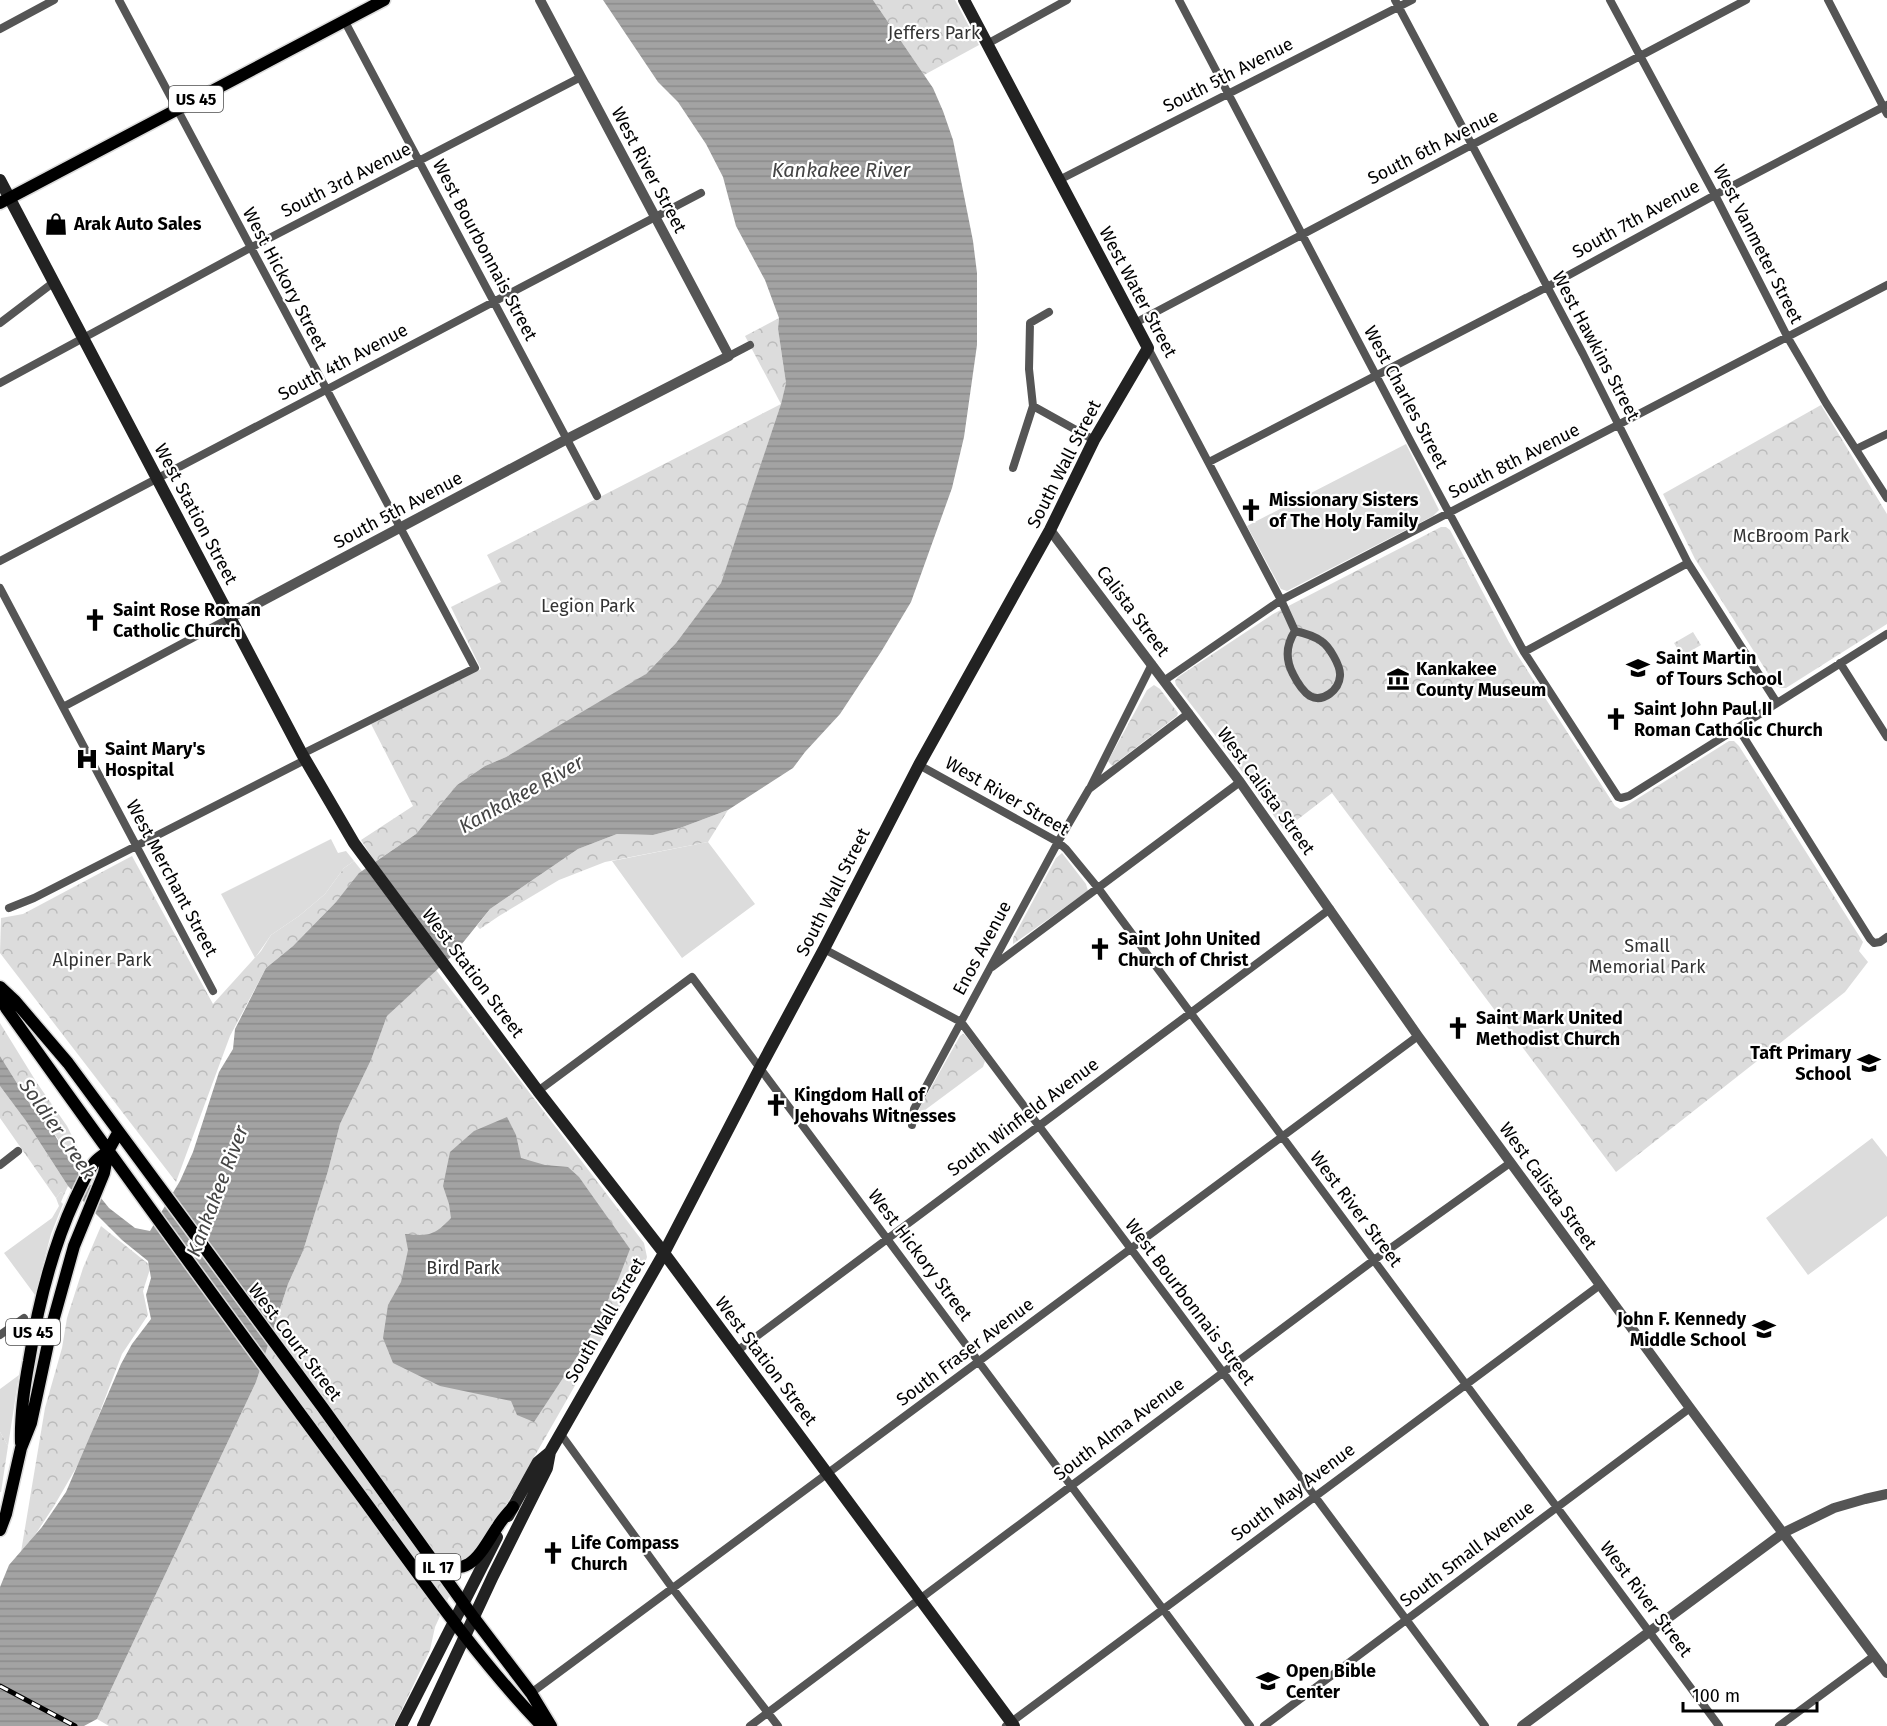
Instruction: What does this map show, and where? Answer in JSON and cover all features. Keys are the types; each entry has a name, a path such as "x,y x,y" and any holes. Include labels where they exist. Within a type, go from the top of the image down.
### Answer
{"main road":[{"name":"US 45","path":"5,201 384,0"},
{"name":"West Water Street","path":"964,0 1148,348"},
{"name":"West Station Street","path":"0,180 5,201 54,282 303,757 354,843 538,1091 664,1253 920,1598 1010,1725"},
{"name":"South Wall Street","path":"423,1726 493,1576 547,1468 550,1452 664,1253 919,765 1050,530 1094,440 1148,348"},
{"name":"West Court Street","path":"0,987 15,1001 68,1063 531,1694 551,1726"},
{"name":"West Court Street","path":"0,997 108,1151 313,1431 466,1636 514,1697 542,1726"},
{"name":"US 45","path":"0,1530 6,1514 21,1448 31,1423 52,1325 78,1236 104,1173 108,1151 118,1133"},
{"name":"US 45","path":"21,1448 20,1423 33,1333 47,1274 66,1220 83,1183 95,1161 108,1151"},
{"name":"South Wall Street","path":"401,1726 513,1507 538,1462 550,1452"},
{"path":"431,1558 450,1567 467,1566 478,1556 513,1507"}],"street":[{"path":"0,29 54,0"},
{"name":"West Hickory Street","path":"118,0 475,668 303,757"},
{"name":"West River Street","path":"540,0 729,356"},
{"path":"987,44 1067,0"},
{"name":"West Charles Street","path":"1179,0 1524,652 1616,794 1621,798 1629,796 1738,728"},
{"name":"South 5th Avenue","path":"1059,180 1396,4 1412,0"},
{"name":"West Vanmeter Street","path":"1610,0 1788,338 1826,403 1887,498"},
{"name":"South 6th Avenue","path":"1135,323 1746,0"},
{"path":"1828,0 1886,109"},
{"name":"West Hawkins Street","path":"1396,4 1620,425 1688,563 1777,703"},
{"name":"West Bourbonnais Street","path":"344,20 597,496"},
{"name":"South 3rd Avenue","path":"0,383 249,248 581,76"},
{"name":"South 7th Avenue","path":"1209,462 1547,287 1714,195 1886,109"},
{"name":"South 4th Avenue","path":"0,561 701,193"},
{"path":"0,323 54,282"},
{"name":"South 8th Avenue","path":"1165,680 1281,600 1887,285"},
{"path":"1013,468 1033,406 1029,369 1030,323 1049,312"},
{"name":"South 5th Avenue","path":"63,707 567,439 750,345"},
{"name":"West Water Street","path":"1148,348 1281,600 1295,631"},
{"path":"1033,406 1094,440"},
{"path":"1856,449 1887,434"},
{"name":"Calista Street","path":"1050,530 1189,713"},
{"path":"1524,652 1688,563"},
{"name":"West Merchant Street","path":"0,588 213,992"},
{"path":"1295,631 1323,642 1339,668 1338,683 1326,696 1315,698 1309,695 1293,675 1287,651 1295,631"},
{"path":"1887,633 1738,728 1869,939 1874,943 1881,942 1887,937"},
{"path":"1840,663 1887,737"},
{"name":"Enos Avenue","path":"912,1125 914,1109 1089,789 1152,664"},
{"name":"Enos Avenue","path":"1089,789 1189,713"},
{"name":"West Calista Street","path":"1189,713 1510,1163 1887,1673"},
{"path":"9,908 26,902 136,846 303,757"},
{"name":"West River Street","path":"919,765 1058,842 1066,849 1098,888 1719,1726"},
{"path":"990,969 1240,782"},
{"name":"South Winfield Avenue","path":"736,1351 1330,909"},
{"name":"West Bourbonnais Street","path":"824,949 961,1022 1485,1726"},
{"name":"West Hickory Street","path":"538,1091 692,977 1250,1726"},
{"name":"South Fraser Avenue","path":"531,1694 1418,1036"},
{"path":"0,1165 18,1151"},
{"name":"South Alma Avenue","path":"750,1726 1374,1260 1510,1163"},
{"name":"South May Avenue","path":"1010,1725 1600,1286"},
{"path":"0,1335 24,1318"},
{"name":"South Small Avenue","path":"1263,1726 1690,1408"},
{"path":"560,1433 673,1589 778,1726"},
{"path":"1522,1726 1783,1533 1834,1509 1887,1494"},
{"path":"1779,1726 1874,1656"}],"green space":[{"name":"Jeffers Park","path":"873,0 955,0 979,45 924,75"},
{"path":"779,318 778,329 786,383 781,404 745,336"},
{"name":"Legion Park","path":"781,404 721,583 676,643 641,679 506,757 485,766 457,785 416,834 375,862 361,840 413,806 371,724 481,669 451,607 501,582 487,555"},
{"name":"McBroom Park","path":"1821,405 1887,514 1887,624 1786,688 1781,688 1776,686 1695,559 1663,494"},
{"path":"1406,444 1439,510 1433,516 1287,591 1281,589 1247,526"},
{"name":"Small Memorial Park","path":"1441,527 1450,530 1509,642 1615,806 1620,809 1624,807 1729,741 1734,741 1863,942 1859,951 1868,962 1845,992 1616,1172 1332,793 1284,830 1176,685 1175,681 1178,677 1273,614"},
{"path":"1693,632 1701,645 1682,656 1674,643"},
{"path":"1154,685 1160,689 1178,713 1177,716 1112,766 1108,761 1147,690"},
{"path":"728,810 708,842 605,862 559,880 480,929 477,926 490,909 578,849 617,834 653,835 680,828"},
{"path":"331,839 338,853 346,851 354,861 344,868 325,894 271,935 255,958 221,894"},
{"path":"708,842 755,904 682,958 612,861"},
{"path":"1062,853 1086,884 1088,891 1013,944 1013,938 1056,858"},
{"name":"Alpiner Park","path":"132,856 213,1004 261,951 271,935 325,894 344,868 354,861 362,871 336,902 293,946 266,968 230,1036 176,1182 0,953 1,918 23,914"},
{"name":"Bird Park","path":"436,970 644,1243 647,1257 645,1263 513,1494 478,1549 465,1562 435,1627 430,1650 394,1726 109,1726 97,1719 256,1382 288,1284 303,1251 340,1124 371,1060 387,1016"},
{"path":"0,1023 67,1126 81,1154 76,1166 48,1124 35,1112 0,1056"},
{"path":"963,1034 985,1061 983,1067 921,1113 920,1107"},
{"path":"0,1086 26,1121 68,1186 64,1195 61,1192 56,1198 0,1118"},
{"path":"1872,1138 1887,1157 1887,1216 1808,1275 1766,1218"},
{"path":"61,1192 64,1195 61,1202 63,1204 51,1234 35,1295 4,1253 52,1218 59,1206 56,1198"},
{"path":"101,1226 151,1266 143,1291 148,1315 122,1354 83,1456 20,1558 45,1408 62,1348 67,1318 83,1268"},
{"path":"19,1375 8,1446 0,1432 0,1389"},
{"path":"0,1432 8,1446 1,1492 0,1492"}],"water":[{"name":"Kankakee River","path":"603,0 873,0 933,88 943,111 953,140 973,241 977,273 977,345 964,437 952,488 911,602 840,714 793,768 728,810 680,828 653,835 617,834 578,849 490,909 453,955 387,1016 371,1060 340,1124 303,1251 288,1284 256,1382 97,1719 84,1726 0,1726 0,1587 9,1565 42,1527 66,1492 121,1364 132,1344 151,1319 146,1295 151,1278 148,1261 122,1240 68,1186 26,1121 0,1086 0,1056 35,1112 48,1124 68,1157 109,1208 135,1228 150,1231 180,1181 193,1152 219,1072 233,1049 235,1029 266,968 293,946 336,902 359,873 416,834 457,785 485,766 506,757 646,674 676,643 721,583 786,383 778,329 779,318 765,280 736,226 723,177 706,144 678,102 658,82"},
{"path":"507,1117 516,1135 521,1158 545,1165 568,1167 579,1177 630,1249 618,1280 588,1340 534,1422 517,1415 511,1401 440,1386 393,1363 383,1338 388,1305 401,1282 408,1250 405,1234 431,1234 451,1218 443,1186 450,1152 474,1131"}],"railway":[{"path":"0,1686 75,1726"}],"place":[{"name":"Arak Auto Sales","path":"56,224"},
{"name":"Missionary Sisters of The Holy Family","path":"1251,510"},
{"name":"Saint Rose Roman Catholic Church","path":"95,620"},
{"name":"Saint Martin of Tours School","path":"1638,668"},
{"name":"Kankakee County Museum","path":"1398,679"},
{"name":"Saint John Paul II Roman Catholic Church","path":"1616,719"},
{"name":"Saint Mary's Hospital","path":"87,759"},
{"name":"Saint John United Church of Christ","path":"1100,949"},
{"name":"Saint Mark United Methodist Church","path":"1458,1028"},
{"name":"Taft Primary School","path":"1869,1063"},
{"name":"Kingdom Hall of Jehovahs Witnesses","path":"776,1105"},
{"name":"John F. Kennedy Middle School","path":"1764,1329"},
{"name":"Life Compass Church","path":"553,1553"},
{"name":"Open Bible Center","path":"1268,1681"}],"water label":[{"name":"Soldier Creek","path":"58,1129"}]}
